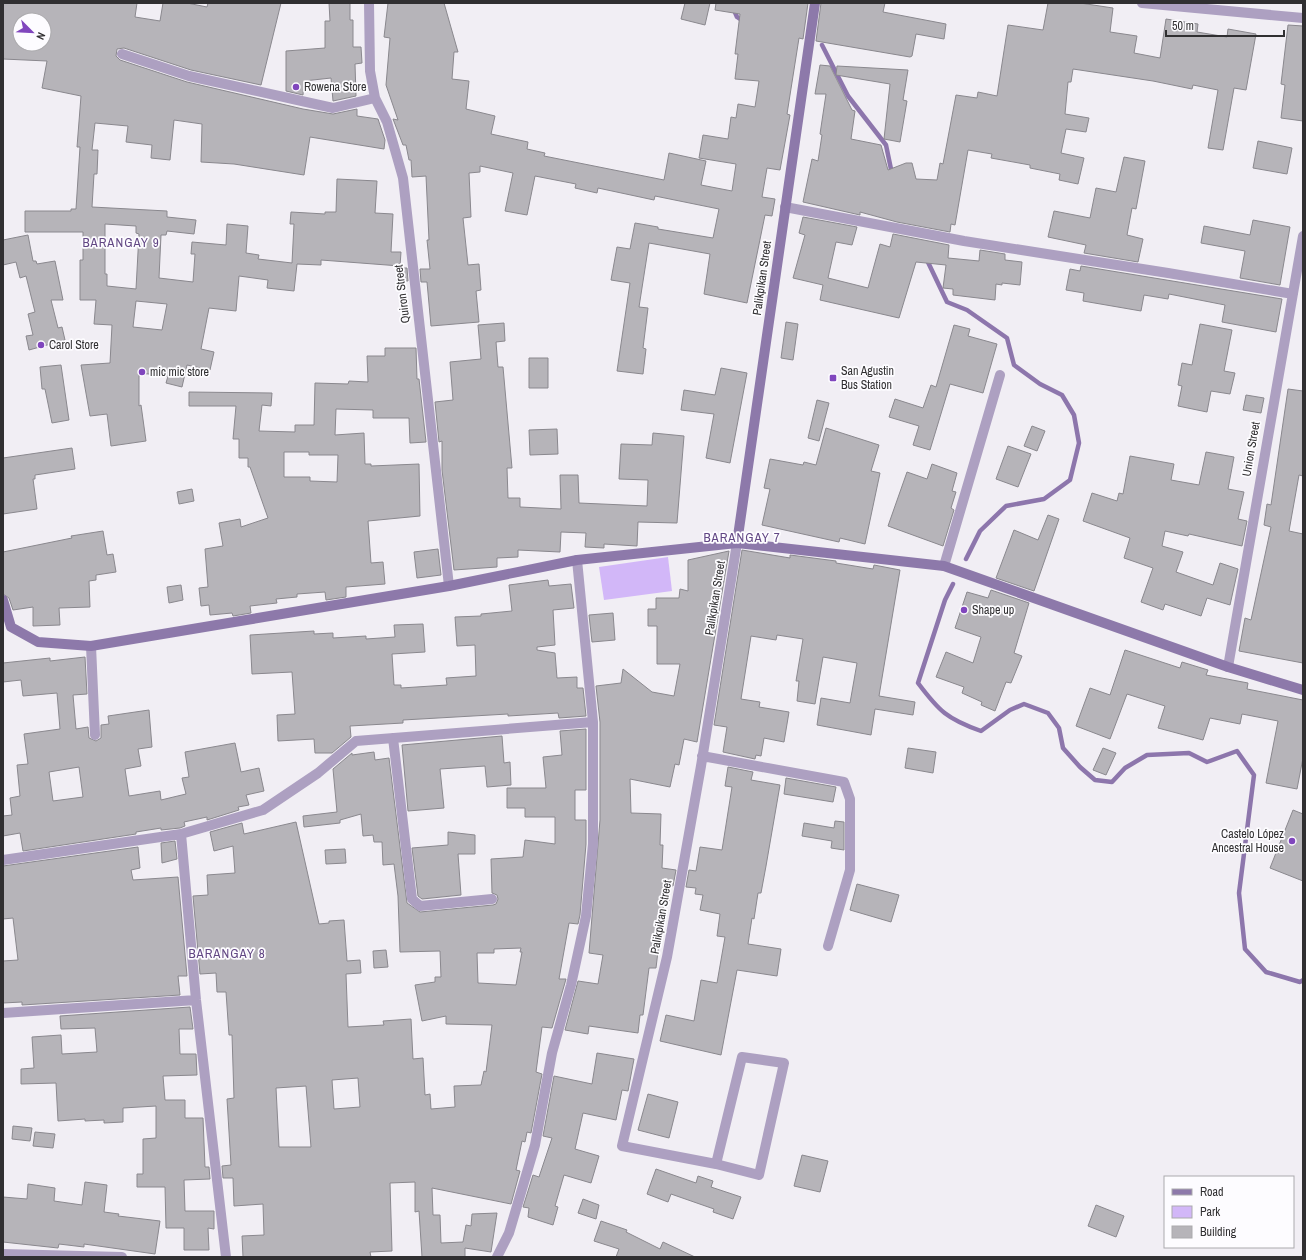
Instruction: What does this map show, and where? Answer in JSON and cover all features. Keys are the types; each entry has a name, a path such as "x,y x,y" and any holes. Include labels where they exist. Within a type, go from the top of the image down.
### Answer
{"street":[{"name":"Quiron Street","path":"370,3 370,71 375,98 387,122 403,178 449,586"},
{"name":"Palikpikan Street","path":"716,1164 622,1146 667,957 702,756 737,543 815,3"},
{"path":"1142,3 1303,18"},
{"path":"122,54 189,76 333,108 375,98"},
{"path":"785,207 964,241 1160,271 1293,294"},
{"name":"Union Street","path":"1228,667 1303,236"},
{"path":"944,566 1000,375"},
{"path":"3,600 12,628 38,642 91,646 449,586 577,560 737,543 944,566 1228,667 1303,690"},
{"path":"497,1257 509,1233 535,1145 552,1053 586,916 593,844 593,722 577,560"},
{"path":"91,646 95,734"},
{"path":"3,860 181,834 263,810 318,773 356,742 593,722"},
{"path":"393,738 412,899 420,906 492,899"},
{"path":"702,756 844,782 850,799 850,870 828,946"},
{"path":"181,834 196,1000 226,1257"},
{"path":"3,1013 196,1000"},
{"path":"742,1057 784,1064 759,1174 716,1164 742,1057"},
{"path":"3,1254 122,1257"}],"green space":[{"path":"668,557 672,591 604,600 599,567"}],"building":[{"path":"3,3 137,3 135,17 160,21 163,3 187,3 207,7 208,3 281,3 261,85 191,70 124,48 117,49 116,56 120,60 187,82 303,109 333,114 357,109 357,116 378,119 385,140 384,149 310,137 304,175 234,164 201,162 202,124 174,120 170,160 151,158 152,145 126,142 128,126 95,123 92,150 98,150 97,174 94,174 92,207 167,211 167,217 196,220 194,234 167,231 166,235 161,235 159,278 193,282 195,254 191,254 192,242 226,245 227,224 248,226 246,253 259,255 258,259 292,263 294,224 290,224 291,212 325,214 325,212 336,212 337,179 377,181 375,213 393,214 391,252 401,252 400,266 321,260 321,265 297,264 294,291 267,288 268,280 239,276 236,311 209,308 201,349 214,352 210,370 187,365 182,387 166,383 168,376 139,373 139,406 141,405 146,441 111,446 107,414 90,416 81,365 110,363 112,325 94,324 96,300 80,300 80,260 83,260 83,232 25,232 25,211 71,211 71,209 76,209 80,147 77,147 81,96 42,88 47,61 3,59","holes":["105,224 136,226 136,233 139,234 136,289 107,286 107,274 105,274","136,301 167,304 162,330 133,327"]},
{"path":"329,3 350,3 350,20 353,20 353,47 361,47 362,63 355,64 356,96 333,101 331,78 304,81 303,95 286,91 286,51 325,48 325,21 330,21"},
{"path":"388,3 444,3 458,52 454,52 452,79 469,81 466,109 495,116 491,134 528,142 527,149 545,153 544,156 664,180 669,153 706,161 701,185 732,191 736,164 699,158 703,135 728,139 731,117 736,118 738,104 755,107 759,81 735,79 738,54 735,54 740,14 715,10 716,3 808,3 803,39 799,38 787,114 790,115 780,170 767,168 762,197 775,199 772,216 765,215 747,303 704,294 710,254 649,243 639,307 648,308 643,348 646,349 643,374 617,371 630,283 611,280 617,247 630,249 635,223 658,227 658,229 713,238 719,209 655,196 654,200 598,188 597,193 575,188 576,184 535,176 527,215 505,211 513,173 480,166 480,172 469,173 471,217 463,218 468,265 479,264 481,290 476,291 479,322 431,326 427,282 421,282 420,269 430,269 427,240 429,240 426,176 412,177 411,160 409,160 406,145 403,145 393,119 398,120 386,85 390,38 384,37"},
{"path":"685,3 710,3 705,25 681,19"},
{"path":"821,3 885,3 883,12 946,24 944,39 916,34 912,56 910,57 816,41"},
{"path":"1048,3 1080,3 1113,8 1110,32 1137,36 1134,53 1160,58 1166,19 1198,24 1197,32 1227,37 1228,29 1256,34 1246,90 1234,88 1223,150 1208,148 1218,90 1193,85 1192,89 1153,81 1073,69 1071,82 1068,82 1065,114 1089,118 1086,132 1066,129 1061,153 1084,158 1078,184 1059,180 1060,174 1030,168 1030,165 991,158 992,154 968,150 955,225 951,224 950,232 897,222 860,212 860,215 803,202 812,159 818,161 822,135 820,134 826,94 815,94 820,65 830,66 852,110 855,111 851,139 881,145 888,170 906,163 912,163 916,179 937,180 940,163 943,164 956,95 977,98 978,92 997,96 1008,25 1043,30"},
{"path":"1288,25 1303,26 1303,121 1281,118 1285,85 1281,84"},
{"path":"837,66 908,70 903,100 907,101 900,142 884,139 890,84 836,75"},
{"path":"1258,141 1292,148 1287,174 1253,168"},
{"path":"1124,157 1145,161 1136,209 1132,208 1127,235 1143,239 1138,262 1084,253 1086,245 1048,237 1054,211 1090,218 1096,188 1116,192"},
{"path":"803,217 857,227 852,245 836,242 828,278 868,288 880,244 890,247 893,234 949,245 948,258 979,261 980,250 1005,254 1005,260 1022,262 1020,285 1002,283 1002,285 996,284 995,300 953,295 953,289 943,288 946,265 916,262 899,318 820,300 823,285 793,278 805,235 799,233"},
{"path":"1253,220 1290,227 1280,285 1240,278 1245,251 1201,243 1204,226 1250,235"},
{"path":"28,235 33,261 36,261 37,264 55,261 63,300 51,300 58,328 62,327 65,340 29,350 26,336 33,335 28,314 35,312 26,276 20,278 16,262 3,265 3,240"},
{"path":"1081,266 1282,299 1276,332 1222,322 1225,305 1169,294 1168,299 1144,295 1141,311 1083,301 1084,293 1066,290 1070,269 1080,271"},
{"path":"398,268 407,268 408,281 397,281"},
{"path":"786,322 798,324 793,360 781,358"},
{"path":"504,323 505,341 496,342 498,367 503,367 512,468 507,468 508,498 520,498 520,507 561,509 560,475 578,475 579,503 647,506 648,480 619,479 621,444 652,445 653,433 684,436 677,523 638,522 637,546 604,544 604,548 585,547 586,533 561,532 560,552 518,550 518,557 497,558 497,567 454,570 442,470 442,441 439,442 435,402 453,400 450,362 481,359 478,325"},
{"path":"1200,324 1232,330 1224,371 1235,373 1230,394 1211,391 1207,412 1178,406 1182,386 1178,385 1182,363 1192,365"},
{"path":"954,325 970,329 968,336 997,344 983,393 950,384 930,450 913,445 919,426 889,417 895,399 923,408 931,385 936,387"},
{"path":"385,348 416,348 417,379 419,379 426,442 410,443 409,418 373,418 373,410 336,409 335,435 364,433 365,464 371,464 371,466 419,464 420,516 368,521 371,563 383,562 385,584 346,587 346,597 326,600 325,592 297,594 297,597 276,599 277,603 250,606 251,613 233,616 232,613 210,615 209,605 201,606 199,588 208,587 205,549 223,546 219,523 240,519 241,527 268,518 250,467 248,467 248,458 239,458 239,439 233,439 236,406 189,406 189,392 272,393 271,406 262,405 259,431 295,432 295,425 314,425 315,383 348,384 349,381 368,382 367,356 385,356","holes":["284,452 309,452 309,455 338,455 337,482 310,481 310,477 284,477"]},
{"path":"529,358 548,358 548,388 529,388"},
{"path":"61,365 69,420 52,423 45,389 42,389 40,367"},
{"path":"721,368 747,373 730,463 706,458 714,414 681,410 684,390 715,395"},
{"path":"1288,389 1303,391 1303,476 1299,475 1289,531 1303,534 1303,663 1239,651 1245,618 1251,620 1271,527 1264,525 1267,504 1271,505"},
{"path":"1246,395 1264,398 1261,413 1243,410"},
{"path":"817,400 829,403 819,441 808,438"},
{"path":"1032,426 1045,431 1037,451 1024,446"},
{"path":"826,428 879,445 871,471 880,473 865,544 840,538 839,542 762,525 770,489 764,488 770,459 803,465 804,462 816,465"},
{"path":"557,429 558,454 530,455 529,430"},
{"path":"1008,446 1031,454 1018,487 996,479"},
{"path":"72,448 75,469 35,475 35,479 33,479 37,509 3,514 3,458"},
{"path":"1206,452 1234,457 1228,489 1244,492 1238,519 1247,521 1242,546 1189,534 1188,536 1165,531 1162,546 1183,552 1176,572 1213,585 1220,563 1238,569 1230,605 1207,598 1201,616 1165,604 1163,610 1141,602 1153,568 1124,558 1130,538 1083,521 1092,493 1117,501 1119,493 1123,494 1130,456 1174,464 1171,480 1199,485"},
{"path":"932,464 957,473 952,491 956,492 951,508 954,510 943,546 888,526 907,472 927,479"},
{"path":"192,489 194,501 179,504 177,492"},
{"path":"1048,515 1059,519 1034,591 996,578 1014,530 1038,540"},
{"path":"103,531 107,555 113,554 116,572 96,575 96,580 89,581 90,607 59,608 60,625 33,626 33,607 13,610 9,598 3,594 3,552 72,538 71,536"},
{"path":"438,549 441,575 417,578 414,552"},
{"path":"742,550 790,558 790,555 836,561 836,563 873,569 874,565 900,570 879,696 915,702 913,715 875,709 871,735 817,725 821,698 850,703 857,663 823,657 815,704 797,701 799,681 796,681 803,639 777,635 776,640 751,636 741,699 760,702 759,707 789,712 784,742 764,738 761,756 756,755 755,759 723,752 727,727 714,725"},
{"path":"729,551 697,742 684,739 679,765 675,764 670,787 630,779 631,813 661,814 660,845 663,845 662,868 676,870 673,886 670,886 669,901 664,901 656,968 649,968 643,1015 640,1015 638,1033 589,1026 588,1034 565,1030 578,981 598,984 603,955 589,953 600,820 600,722 596,686 621,683 623,669 652,692 674,696 680,664 657,664 657,626 648,626 648,609 656,609 656,598 679,598 680,589 688,591 688,560"},
{"path":"548,580 549,586 571,584 574,608 553,610 555,645 537,647 537,650 555,653 557,678 577,677 577,688 583,688 586,716 559,718 558,713 508,716 508,714 403,720 403,723 350,726 351,737 332,753 315,753 314,739 278,741 277,715 295,714 292,672 252,674 250,635 314,631 314,634 333,633 333,638 366,636 366,639 395,637 394,625 423,624 425,652 392,654 394,685 401,685 401,688 447,685 446,678 476,676 475,645 457,646 455,617 481,616 481,614 512,611 509,585"},
{"path":"181,585 183,600 169,603 167,587"},
{"path":"991,590 1029,603 1014,653 1022,656 1011,683 1006,682 995,711 981,705 982,702 962,693 964,687 936,677 946,652 973,663 981,637 955,628 967,592 988,598"},
{"path":"613,613 615,640 592,642 589,615"},
{"path":"1125,650 1180,668 1182,662 1208,670 1206,675 1248,683 1247,689 1303,700 1303,758 1297,789 1266,783 1278,721 1242,714 1240,724 1210,718 1203,740 1158,728 1165,706 1127,694 1110,739 1076,726 1090,688 1110,695"},
{"path":"85,657 87,694 73,695 76,729 88,727 89,738 96,741 101,738 101,725 109,724 108,716 149,710 152,747 138,749 141,766 125,769 129,796 160,791 161,800 186,794 182,778 189,777 185,752 235,743 241,772 259,768 264,791 246,795 249,805 238,807 239,810 207,820 207,817 184,822 185,826 180,828 161,830 161,828 136,832 136,834 23,851 20,833 3,836 3,816 12,815 10,798 20,796 17,765 28,764 24,734 60,729 57,693 23,696 21,680 3,682 3,663 50,658 50,661","holes":["79,767 83,797 53,801 49,772"]},
{"path":"586,729 586,790 575,790 575,820 586,820 586,844 580,915 578,924 569,923 559,979 566,979 552,1028 542,1027 536,1072 542,1074 531,1133 527,1132 525,1142 522,1141 516,1170 520,1171 511,1204 432,1188 433,1215 440,1215 441,1243 463,1242 466,1225 471,1226 472,1214 497,1213 491,1252 465,1248 465,1257 422,1257 419,1211 415,1212 415,1182 390,1183 392,1251 370,1252 371,1257 243,1257 242,1236 264,1235 263,1204 234,1206 233,1178 223,1178 222,1166 231,1165 227,1099 234,1098 232,1035 229,1035 226,992 217,992 216,973 200,974 193,896 208,895 207,875 235,873 233,846 214,851 210,832 242,823 244,834 296,822 319,924 329,923 329,921 344,920 347,961 360,960 361,973 346,974 348,1027 384,1025 383,1021 411,1019 413,1059 423,1058 425,1095 430,1094 431,1109 455,1107 454,1086 481,1085 484,1071 486,1072 492,1025 446,1024 446,1016 422,1021 415,985 435,982 435,977 441,977 440,951 400,952 398,896 394,864 383,865 382,842 374,842 373,835 363,836 361,814 340,820 340,823 304,827 303,816 337,812 333,769 352,753 352,755 374,752 375,760 389,758 407,903 420,912 493,905 496,904 498,899 497,895 492,893 491,859 523,857 525,840 555,844 555,817 525,817 525,808 507,808 507,788 546,788 543,757 562,755 560,731","holes":["521,948 520,952 522,952 516,985 478,983 477,953 494,953 494,949","358,1078 360,1107 334,1109 332,1080","306,1086 311,1147 279,1147 276,1088"]},
{"path":"502,736 504,763 510,762 511,785 487,787 485,766 440,769 444,808 408,811 402,745"},
{"path":"908,748 936,752 933,773 905,768"},
{"path":"1103,748 1116,753 1106,775 1093,770"},
{"path":"728,767 753,772 751,780 780,785 761,893 758,893 748,944 781,949 777,976 737,970 721,1055 660,1041 666,1015 694,1021 701,980 717,983 725,937 717,936 720,914 700,910 703,895 695,894 696,888 686,887 689,870 696,871 700,847 722,850 732,787 725,786"},
{"path":"786,778 836,787 833,802 784,794"},
{"name":"Castelo López Ancestral House","path":"1293,810 1303,814 1303,881 1270,868"},
{"path":"835,821 844,822 844,850 831,848 832,841 802,836 804,823 834,828"},
{"path":"448,832 475,835 475,854 458,854 461,895 422,899 418,896 412,848 448,845"},
{"path":"175,841 177,859 162,863 161,843"},
{"path":"138,847 140,868 131,870 133,880 178,877 187,976 178,976 180,995 22,1005 22,1002 3,1003 3,961 18,960 13,918 3,919 3,866"},
{"path":"345,849 346,863 326,864 325,850"},
{"path":"857,884 899,895 891,922 850,910"},
{"path":"386,950 388,967 374,968 373,951"},
{"path":"190,1007 193,1029 179,1029 180,1054 196,1054 197,1075 163,1076 165,1100 185,1100 185,1118 203,1118 205,1167 209,1167 210,1179 184,1180 185,1211 214,1211 214,1229 208,1228 209,1250 184,1250 184,1228 166,1228 165,1187 137,1187 137,1174 143,1174 143,1139 156,1138 156,1106 123,1108 123,1122 104,1123 104,1120 85,1121 85,1119 58,1121 56,1083 21,1084 21,1069 34,1068 32,1037 61,1035 62,1054 97,1052 95,1028 61,1029 60,1016"},
{"path":"597,1053 634,1059 628,1091 622,1090 616,1120 583,1113 575,1149 599,1156 591,1183 564,1175 555,1206 558,1207 553,1225 528,1217 529,1208 523,1207 533,1175 539,1177 552,1138 543,1136 554,1076 592,1084"},
{"path":"648,1094 678,1102 669,1138 638,1130"},
{"path":"13,1126 32,1128 30,1141 12,1139"},
{"path":"35,1132 55,1134 53,1148 33,1146"},
{"path":"802,1155 828,1161 820,1192 794,1186"},
{"path":"656,1169 696,1183 698,1176 713,1181 711,1187 741,1197 733,1219 713,1212 714,1209 671,1194 668,1202 647,1194"},
{"path":"85,1182 107,1185 104,1212 119,1214 118,1216 160,1221 155,1254 84,1244 84,1247 59,1244 58,1248 3,1242 3,1197 27,1199 28,1184 55,1188 54,1201 82,1205"},
{"path":"583,1199 599,1205 596,1219 578,1213"},
{"path":"1096,1205 1124,1216 1116,1237 1088,1226"},
{"path":"601,1221 627,1230 626,1232 660,1249 663,1242 695,1257 616,1257 619,1249 594,1241"}],"waterway":[{"path":"731,3 737,17 743,21"},
{"path":"822,45 848,96 886,145 892,174"},
{"path":"926,258 947,302 967,310 1007,338 1014,365 1040,384 1062,395 1074,415 1079,443 1070,480 1044,499 1006,506 980,531 966,559"},
{"path":"953,584 945,600 918,683 932,701 952,718 969,727 981,731 1010,710 1024,704 1048,713 1059,728 1063,748 1080,767 1095,780 1112,782 1125,768 1147,755 1189,753 1207,762 1237,751 1254,775 1239,893 1245,949 1266,972 1300,982 1303,980"}],"place":[{"name":"Rowena Store","path":"296,87"},
{"name":"Carol Store","path":"41,345"},
{"name":"mic mic store","path":"142,372"},
{"name":"San Agustin Bus Station","path":"833,378"},
{"name":"Shape up","path":"964,610"},
{"name":"Castelo López Ancestral House","path":"1292,841"}],"district":[{"name":"BARANGAY 9","path":"121,242"},
{"name":"BARANGAY 7","path":"742,537"},
{"name":"BARANGAY 8","path":"227,953"}]}
